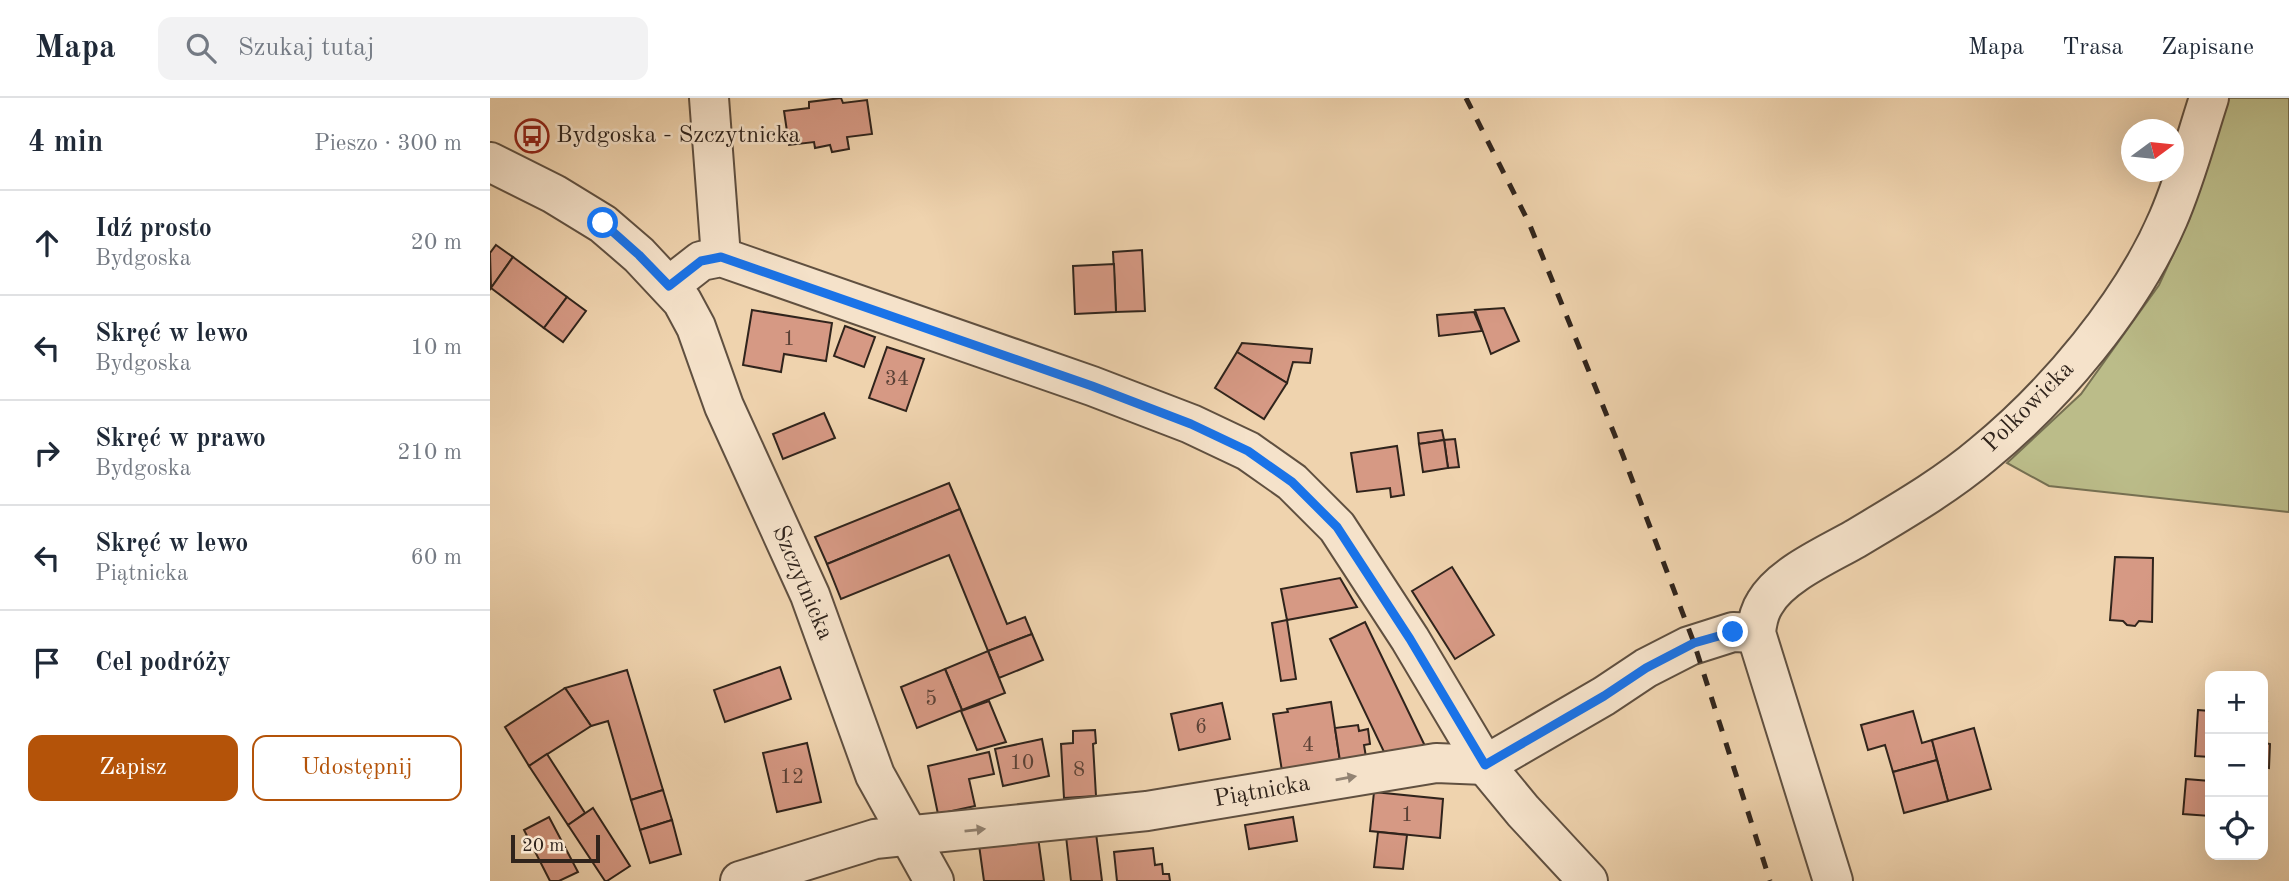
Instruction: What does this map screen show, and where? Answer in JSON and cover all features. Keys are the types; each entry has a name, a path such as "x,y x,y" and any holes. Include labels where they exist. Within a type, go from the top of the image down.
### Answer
{"street":[{"path":"709,98 721,257"},
{"name":"Polkowicka","path":"1756,633 1758,618 1765,602 1779,586 1801,570 1912,505 1972,463 2042,401 2099,332 2141,271 2168,218 2209,98"},
{"name":"Szczytnicka","path":"490,162 554,194 603,223 639,255 682,301 696,327 724,406 810,595 875,775 934,881"},
{"path":"669,286 701,261 721,257 1092,386 1191,424 1248,451 1292,482 1337,527 1410,639 1485,765 1522,811 1588,881"},
{"path":"1485,765 1604,696 1646,668 1694,643 1733,632 1756,633 1833,881"},
{"name":"Piątnicka","path":"740,881 875,839 1147,811 1436,763 1485,765"}],"green space":[{"path":"2229,98 2289,98 2289,512 2049,486 2007,463 2081,394 2159,285 2189,220"}],"building":[{"path":"841,98 843,103 867,100 872,134 847,137 849,149 832,152 830,145 815,148 814,142 789,145 784,111 809,108 809,102"},
{"path":"496,245 513,257 491,288 490,253"},
{"path":"1142,250 1145,311 1116,312 1113,252"},
{"path":"513,257 567,297 544,328 491,288"},
{"path":"1114,264 1116,312 1075,314 1073,266"},
{"path":"567,297 586,311 563,342 544,328"},
{"path":"1504,308 1519,341 1491,354 1475,310"},
{"path":"752,310 832,323 826,361 784,354 781,372 743,365"},
{"path":"1474,312 1482,331 1439,336 1437,315"},
{"path":"845,326 875,337 864,367 834,356"},
{"path":"1242,343 1312,349 1310,363 1293,362 1287,383 1237,352"},
{"path":"887,347 924,359 906,411 869,398"},
{"path":"1237,352 1287,383 1264,419 1215,388"},
{"path":"824,413 835,438 783,459 773,434"},
{"path":"1442,430 1444,440 1419,444 1418,433"},
{"path":"1455,439 1459,467 1448,468 1444,440"},
{"path":"1444,440 1448,468 1423,472 1419,444"},
{"path":"1397,446 1404,495 1391,497 1390,488 1357,492 1351,453"},
{"path":"949,483 960,509 827,564 815,537"},
{"path":"960,509 1007,624 1025,617 1032,634 988,651 949,555 841,599 827,564"},
{"path":"2115,557 2153,558 2152,622 2139,621 2135,626 2110,620"},
{"path":"1452,567 1494,635 1455,659 1412,591"},
{"path":"1340,578 1357,607 1287,620 1281,589"},
{"path":"1287,620 1296,679 1281,681 1272,623"},
{"path":"1365,622 1426,748 1385,754 1330,639"},
{"path":"1032,634 1043,660 999,678 988,651"},
{"path":"988,651 1005,693 962,710 945,669"},
{"path":"780,667 791,699 725,722 714,690"},
{"path":"945,669 962,710 917,728 901,687"},
{"path":"627,670 663,790 631,800 608,721 591,726 565,688"},
{"path":"565,688 591,726 529,766 505,727"},
{"path":"989,701 1006,742 977,750 961,711"},
{"path":"1331,702 1340,761 1282,771 1273,714"},
{"path":"1222,703 1230,739 1179,750 1171,714"},
{"path":"2198,710 2205,711 2205,757 2195,756"},
{"path":"1913,711 1922,743 1932,740 1937,760 1893,772 1885,745 1868,750 1861,725"},
{"path":"1358,725 1359,731 1368,729 1370,744 1364,745 1366,757 1340,761 1335,728"},
{"path":"1974,728 1991,789 1948,801 1932,740"},
{"path":"1095,730 1096,743 1093,744 1096,796 1064,798 1061,744 1073,743 1073,731"},
{"path":"1042,739 1049,776 1003,786 995,749"},
{"path":"807,743 821,802 777,812 763,753"},
{"path":"2268,744 2270,744 2268,768"},
{"path":"989,752 994,774 969,779 975,806 938,814 928,766"},
{"path":"547,754 585,813 568,825 529,766"},
{"path":"1937,760 1948,801 1904,813 1893,772"},
{"path":"2186,779 2205,781 2205,816 2183,814"},
{"path":"663,790 672,820 640,830 631,800"},
{"path":"1374,792 1443,799 1440,838 1370,831"},
{"path":"593,808 630,866 607,881 568,825"},
{"path":"549,817 578,872 559,881 550,881 524,830"},
{"path":"1293,817 1297,841 1249,849 1245,825"},
{"path":"672,820 681,854 650,863 640,830"},
{"path":"1378,832 1407,835 1403,869 1374,867"},
{"path":"1096,833 1102,881 1071,881 1066,836"},
{"path":"1038,837 1044,881 984,881 979,845"},
{"path":"1153,848 1155,865 1162,864 1163,874 1169,874 1170,881 1117,881 1114,852"}],"railway":[{"path":"1466,98 1529,223 1622,453 1694,643 1770,881"}],"place":[{"name":"Bydgoska - Szczytnicka","path":"532,136"}],"route":[{"path":"603,223 669,286 701,261 721,257 1092,386 1191,424 1248,451 1292,482 1337,527 1410,639 1485,765 1604,696 1646,668 1694,643 1733,632"}]}
